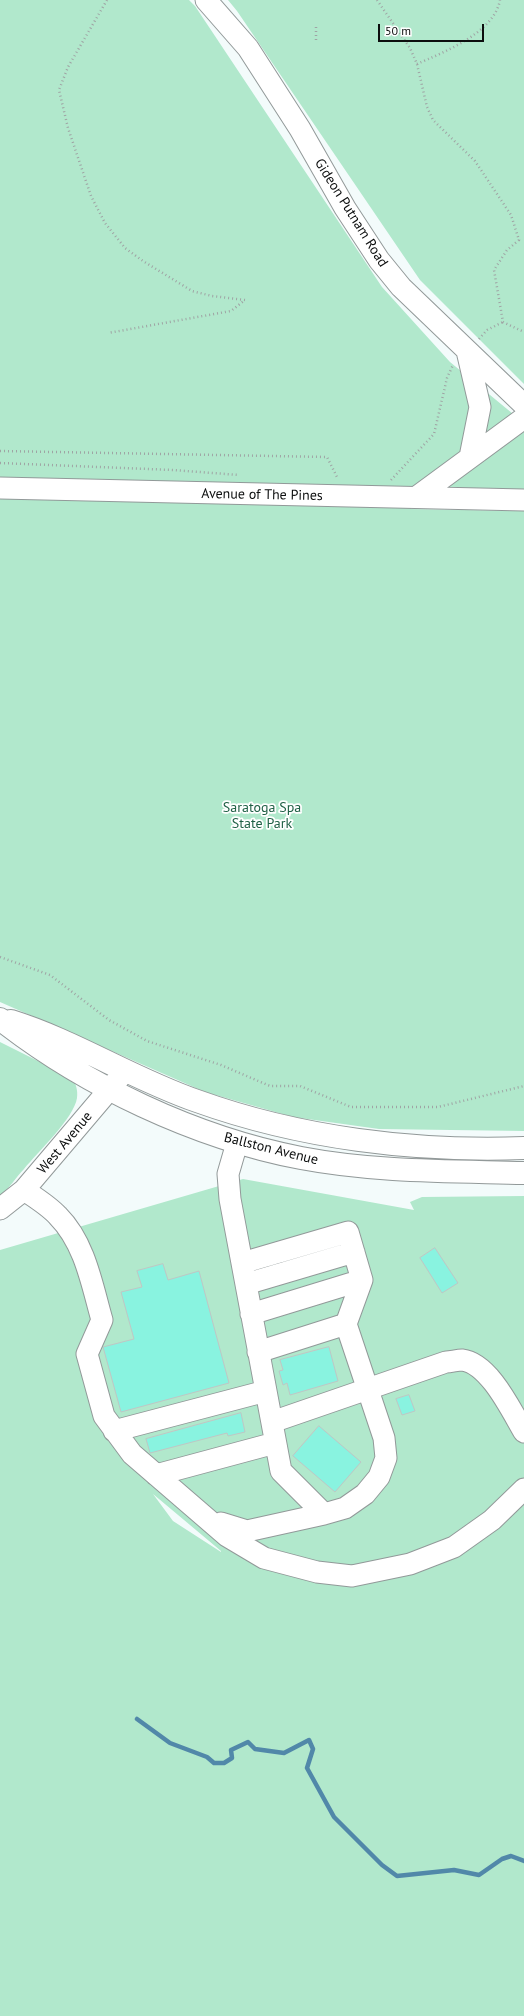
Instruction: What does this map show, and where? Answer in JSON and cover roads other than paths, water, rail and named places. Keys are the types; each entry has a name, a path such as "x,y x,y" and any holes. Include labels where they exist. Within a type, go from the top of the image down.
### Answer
{"highway":[{"name":"Ballston Avenue","path":"0,1018 38,1030 125,1071 197,1101 280,1127 396,1144 524,1148"},
{"name":"Ballston Avenue","path":"0,1018 33,1044 110,1089 148,1109 237,1143 301,1158 381,1168 524,1173"}],"street":[{"name":"Gideon Putnam Road","path":"206,0 248,48 300,129 345,208 379,260 401,287 524,404"},
{"path":"467,351 480,407 470,457"},
{"path":"418,496 524,418"},
{"name":"Avenue of The Pines","path":"0,488 363,497 418,496 524,500"},
{"name":"West Avenue","path":"0,1209 24,1190 125,1071"},
{"path":"237,1143 228,1174 230,1199 281,1471 324,1514"},
{"path":"24,1190 59,1216 75,1238 85,1261 102,1320 87,1354 104,1416 132,1454 227,1536 264,1558 317,1572 352,1576 410,1564 454,1547 492,1520 524,1489"},
{"path":"207,1519 247,1531 345,1508 365,1494 379,1477 386,1458 384,1438 346,1324 362,1280 348,1232 242,1263"},
{"path":"246,1284 354,1252"},
{"path":"251,1314 362,1280"},
{"path":"258,1352 346,1324"},
{"path":"272,1422 446,1362 462,1360 480,1368 495,1386 524,1432"},
{"path":"114,1431 266,1391"},
{"path":"156,1475 276,1443"}],"waterway":[{"path":"137,1719 170,1743 207,1757 214,1763 224,1763 232,1758 231,1750 248,1742 255,1749 284,1753 309,1740 313,1749 307,1768 334,1817 382,1865 397,1876 454,1870 479,1875 502,1859 511,1856 524,1861"}],"park label":[{"name":"Saratoga Spa State Park","path":"262,816"}]}
